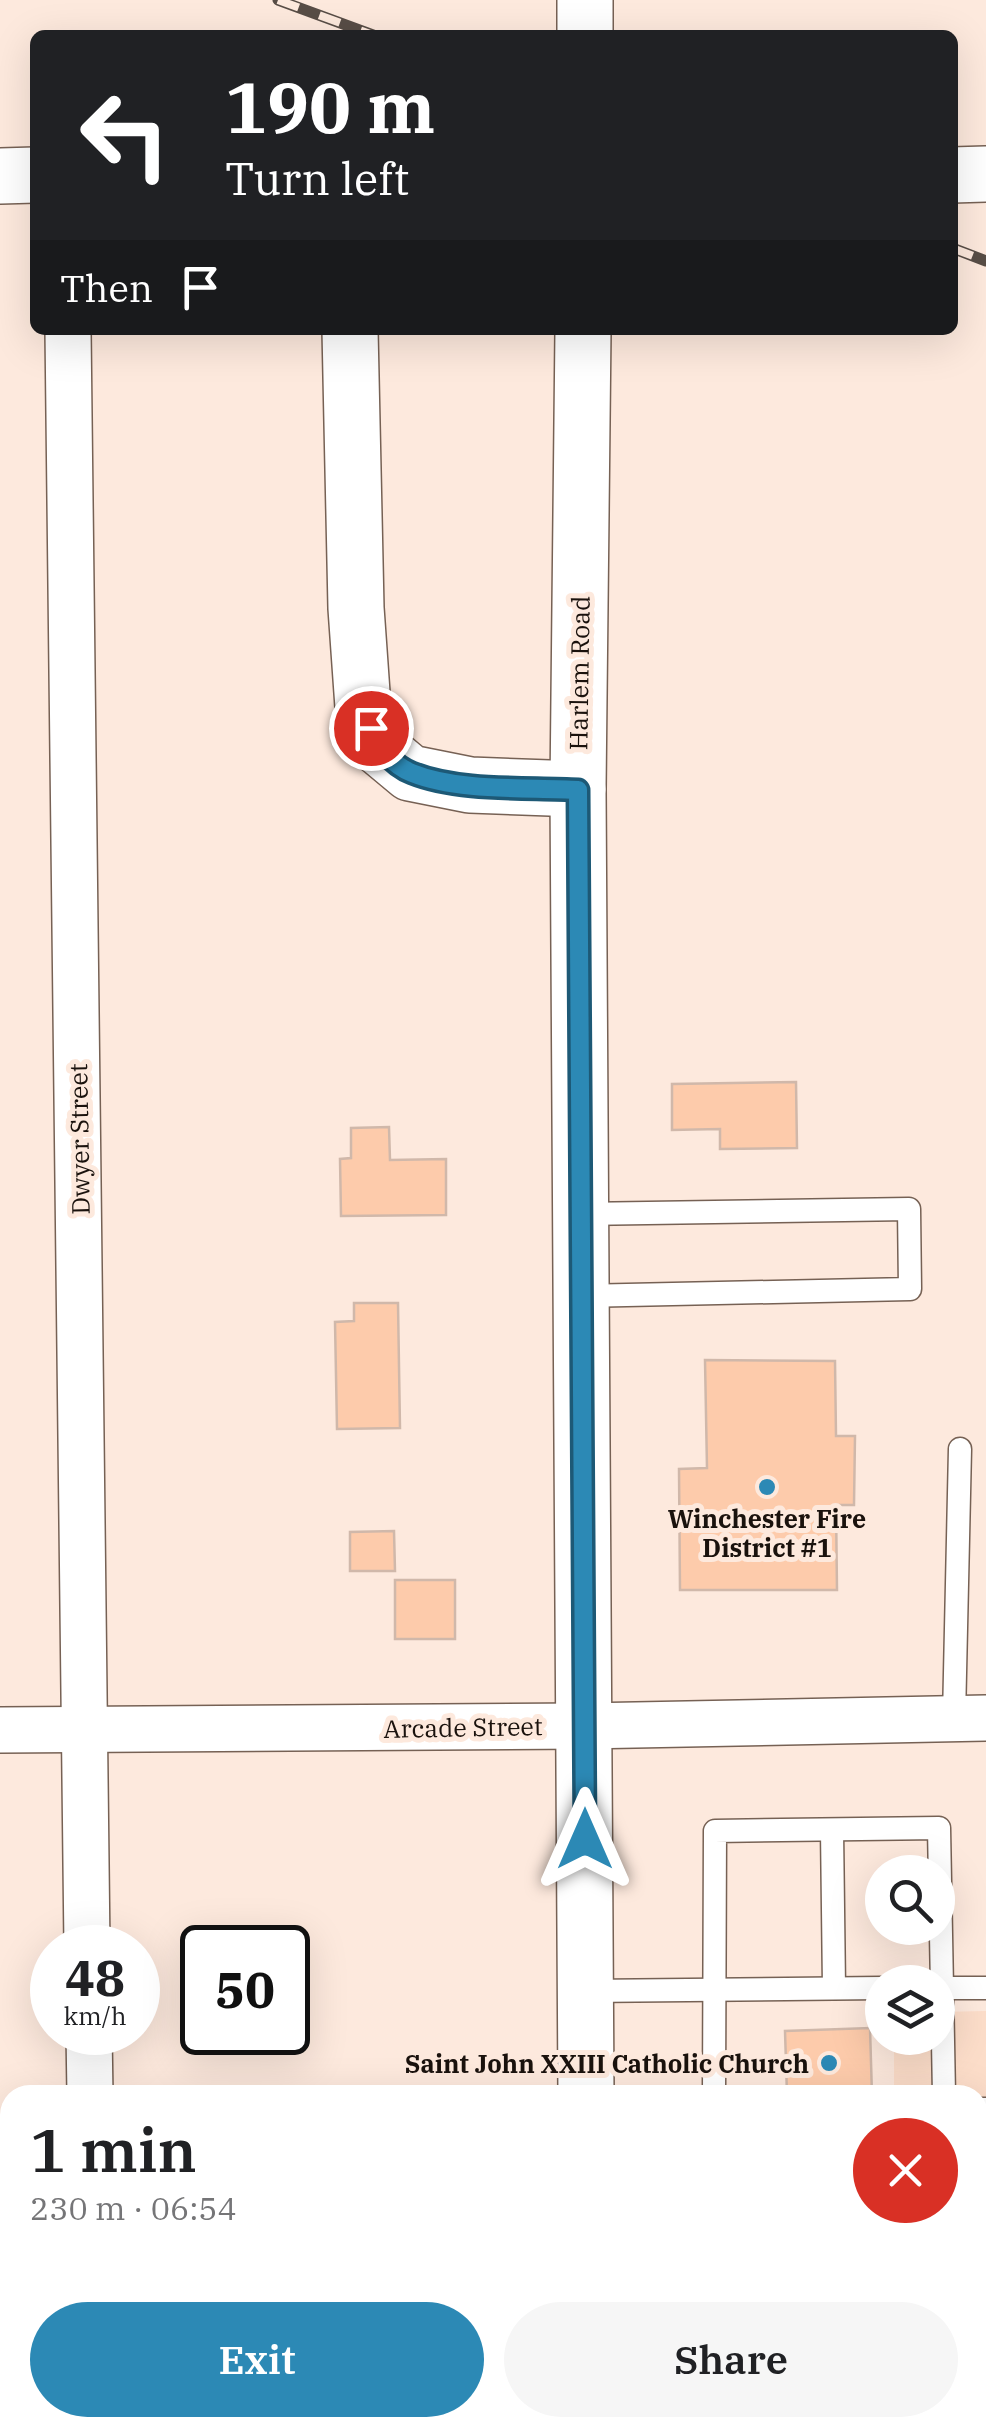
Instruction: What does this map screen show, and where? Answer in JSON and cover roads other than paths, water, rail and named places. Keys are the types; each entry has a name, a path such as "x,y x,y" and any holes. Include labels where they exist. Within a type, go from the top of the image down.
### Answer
{"main road":[{"path":"958,175 986,174"},
{"path":"0,176 30,176"},
{"path":"350,335 361,687 363,706 380,748 410,773 470,785 578,790"},
{"name":"Harlem Road","path":"582,335 578,790 586,2085"}],"street":[{"name":"Dwyer Street","path":"68,335 87,1925"},
{"name":"Arcade Street","path":"0,1730 584,1726 970,1718"},
{"path":"89,2055 90,2085"}],"lane":[{"path":"581,1214 910,1209 910,1289 581,1296"},
{"path":"960,1449 970,1718"},
{"path":"714,2085 715,1831 939,1828 939,1965"},
{"path":"832,1830 834,1988"},
{"path":"586,1991 865,1988"},
{"path":"955,1988 986,1988"},
{"path":"942,2055 944,2085"}],"railway":[{"path":"278,0 359,30"},
{"path":"958,250 986,261"}],"place":[{"name":"Winchester Fire District #1","path":"767,1487"},
{"name":"Saint John XXIII Catholic Church","path":"829,2063"}]}
